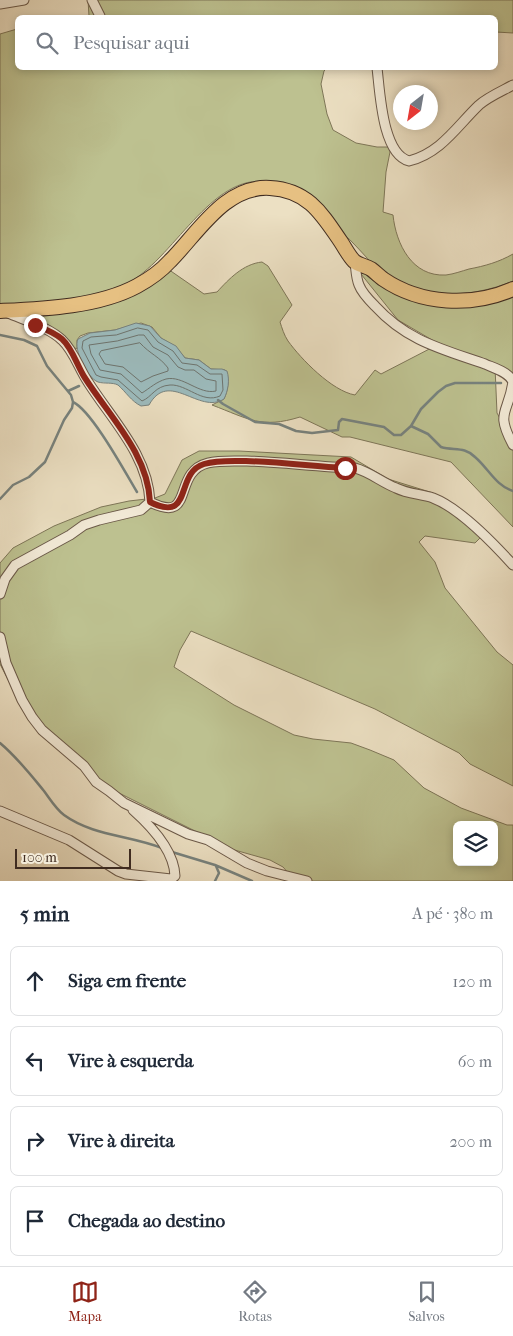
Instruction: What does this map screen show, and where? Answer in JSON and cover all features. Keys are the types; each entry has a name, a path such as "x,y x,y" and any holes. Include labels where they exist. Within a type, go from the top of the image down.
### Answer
{"main road":[{"path":"2,311 89,303 119,294 137,286 169,262 202,225 230,198 255,188 281,189 302,196 324,216 355,262 370,268 383,279 402,289 444,301 463,301 484,299 513,289"}],"street":[{"path":"0,4 24,0"},
{"path":"92,0 100,15"},
{"path":"377,70 388,135 396,153 401,158 409,161 425,156 436,149 450,137 482,102 513,85"},
{"path":"355,262 358,283 363,293 395,326 427,344 494,368 508,375 513,382 502,419 504,429 513,445"},
{"path":"2,311 51,331 68,346 97,396 132,446 149,486 150,502"},
{"path":"150,502 161,508 170,508 178,504 182,498 189,475 199,466 210,462 271,462 366,470 394,488 432,498 449,506 482,534 513,565"},
{"path":"0,594 5,579 15,565 70,535 84,525 141,510 150,502"},
{"path":"0,637 6,663 22,700 42,730 84,766 96,782 124,803 154,831 166,850 175,870 175,876 171,879 126,874 118,871 69,840 0,811"},
{"path":"124,803 188,834 208,840 247,863 267,871 307,881"}],"green space":[{"path":"88,0 513,0 513,33 498,32 498,15 89,15"},
{"path":"15,30 15,70 325,70 321,84 327,114 333,130 356,143 377,147 391,147 386,172 383,212 393,215 402,247 415,265 424,271 446,275 481,267 513,254 513,281 479,291 443,294 408,286 392,279 377,268 340,231 272,183 247,183 228,190 210,204 160,257 143,273 126,284 97,295 81,298 0,306 0,34"},
{"path":"262,262 268,266 292,305 280,322 288,341 309,365 327,381 355,395 375,370 381,374 439,344 398,320 361,274 364,273 380,285 406,298 436,306 451,307 481,304 513,295 513,380 495,367 497,413 513,442 513,527 451,462 350,437 342,437 300,417 287,421 255,421 212,405 224,399 228,381 225,370 211,369 199,360 185,358 176,347 161,338 152,327 141,323 115,330 88,333 80,336 77,340 77,349 68,344 52,327 26,314 74,307 165,267 204,294 217,292 243,269"},
{"path":"199,451 239,451 351,457 388,479 433,493 478,529 483,535 475,543 425,536 419,542 435,562 445,588 497,652 513,665 513,786 470,764 459,753 375,709 191,631 180,650 174,667 234,705 294,735 351,743 394,760 424,788 461,808 496,821 453,821 453,866 498,866 498,822 513,825 513,881 291,881 291,876 283,867 270,860 231,849 103,785 26,715 0,664 0,563 13,548 54,526 101,507 155,498 165,494 182,460"}],"water":[{"path":"136,323 150,326 161,338 176,346 185,358 199,360 211,369 227,371 228,385 224,399 205,402 166,391 157,395 149,405 141,406 131,399 118,385 98,382 94,379 79,356 77,349 78,339 90,333 115,330"}],"waterway":[{"path":"0,335 24,340 37,346 47,366 71,395 73,402 72,408 64,420 45,462 29,477 13,485 0,499"},
{"path":"218,400 255,422 279,424 296,431 312,433 338,430 339,422 342,419 384,427 394,435 401,435 411,426 421,409 446,386 455,383 501,383"},
{"path":"68,391 79,386"},
{"path":"73,402 81,408 98,429 137,492"},
{"path":"411,426 428,434 441,447 467,451 501,485 513,491"},
{"path":"0,743 23,766 64,815 87,827 162,848"},
{"path":"172,852 215,865 252,881"},
{"path":"215,881 219,873 216,866"}],"route":[{"path":"35,325 51,331 68,346 97,396 132,446 149,486 150,502 161,508 170,508 178,504 182,498 189,475 199,466 210,462 271,462 345,468"}]}
